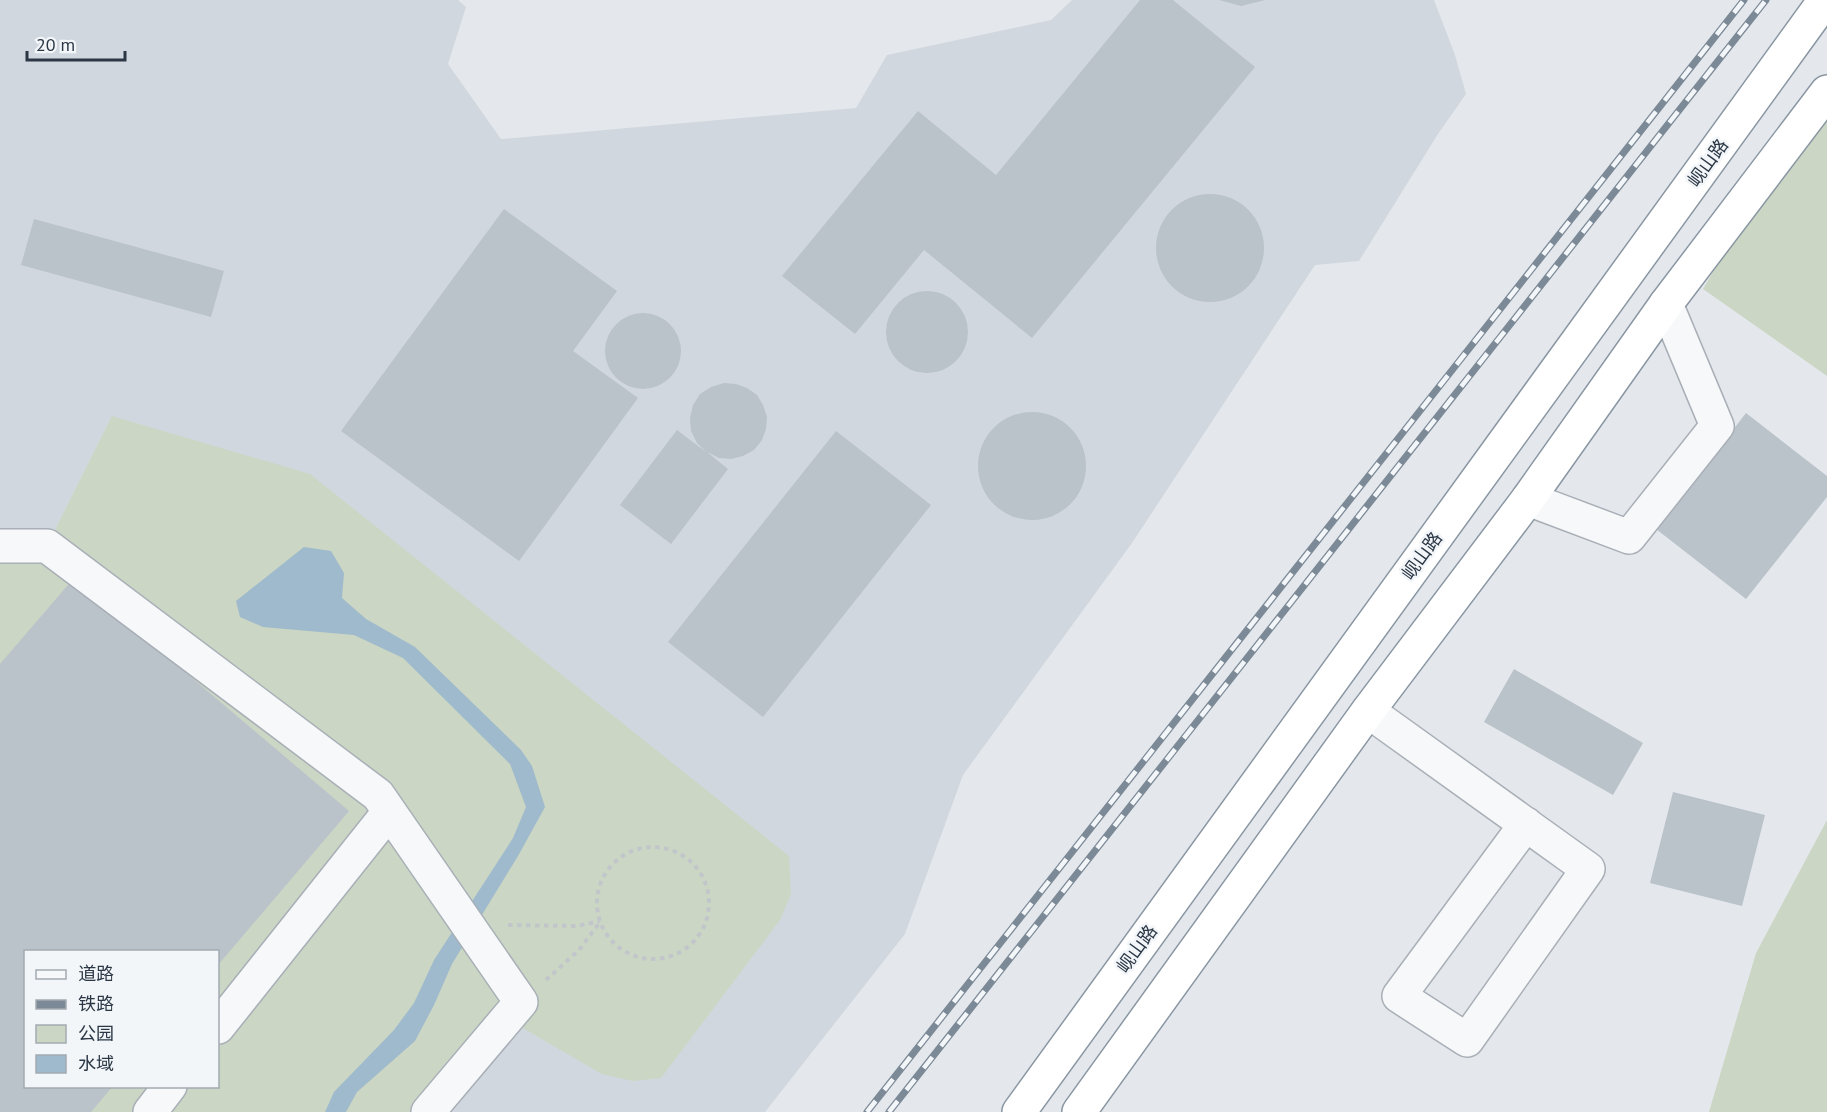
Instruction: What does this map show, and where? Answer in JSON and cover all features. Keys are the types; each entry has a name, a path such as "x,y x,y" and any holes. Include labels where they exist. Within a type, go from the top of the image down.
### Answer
{"highway":[{"name":"岘山路","path":"1019,1112 1825,0"},
{"path":"1079,1112 1368,711 1528,499 1666,304 1827,92"}],"lane":[{"path":"1528,499 1629,537 1717,426 1666,304"},
{"path":"0,546 47,546 378,795 521,1002 428,1112"},
{"path":"1368,711 1526,824 1588,869 1467,1040 1399,996 1526,824"},
{"path":"219,1026 389,812"},
{"path":"150,1112 168,1088"}],"path":[{"path":"521,1002 579,950 600,921 597,903 600,885 608,869 622,856 639,849 657,847 675,851 690,861 702,875 708,892 709,910 704,928 692,943 677,954 659,959 640,957 623,950 609,938 600,921"},
{"path":"465,922 516,926 576,926 600,921"}],"shaded area":[{"path":"0,0 458,0 466,7 448,64 501,139 856,108 887,55 1051,20 1072,0 1434,0 1455,55 1466,94 1438,134 1359,261 1315,265 1132,543 963,775 905,934 765,1112 0,1112"}],"green space":[{"path":"1827,92 1827,376 1703,289 1790,141"},
{"path":"112,416 310,474 789,856 791,894 780,920 661,1078 633,1081 602,1074 507,1019 428,1112 0,1112 0,546 47,546"},
{"path":"1827,820 1827,1112 1709,1112 1756,953"}],"water":[{"path":"304,547 331,551 344,573 342,598 366,619 415,647 521,750 532,766 545,807 452,964 415,1041 357,1092 346,1112 325,1112 334,1092 394,1030 414,1003 434,960 513,838 526,807 510,764 403,658 354,635 263,627 240,617 236,601"}],"building":[{"path":"1140,0 1173,0 1255,67 1032,338 924,250 855,334 782,276 918,111 996,175"},
{"path":"1219,0 1265,0 1241,6"},
{"path":"1210,194 1231,198 1248,210 1260,227 1264,248 1260,269 1248,286 1231,298 1210,302 1189,298 1172,286 1160,269 1156,248 1160,227 1172,210 1189,198"},
{"path":"504,209 617,291 573,351 638,398 519,561 341,431"},
{"path":"34,219 224,271 211,317 21,265"},
{"path":"927,291 943,295 956,303 964,316 968,332 964,348 956,361 943,369 927,373 911,369 898,361 890,348 886,332 890,316 898,303 911,295"},
{"path":"643,313 658,316 670,324 678,336 681,351 678,366 670,378 658,386 643,389 628,386 616,378 608,366 605,351 608,336 616,324 628,316"},
{"path":"724,383 747,388 757,395 767,417 766,429 762,440 754,450 743,456 731,459 719,458 707,452 728,469 671,544 620,505 677,430 706,452 697,443 691,431 690,418 693,405 700,394"},
{"path":"1032,412 1053,416 1070,428 1082,445 1086,466 1082,487 1070,504 1053,516 1032,520 1011,516 994,504 982,487 978,466 982,445 994,428 1011,416"},
{"path":"1746,413 1827,476 1827,497 1746,599 1656,529"},
{"path":"836,431 931,505 763,717 668,642"},
{"path":"74,578 349,811 219,964 219,950 24,950 24,1088 111,1088 91,1112 0,1112 0,664"},
{"path":"1514,669 1643,743 1613,795 1484,722"},
{"path":"1673,792 1765,815 1742,906 1650,883"}],"railway":[{"path":"867,1112 1744,0"},
{"path":"889,1112 1766,0"}]}
